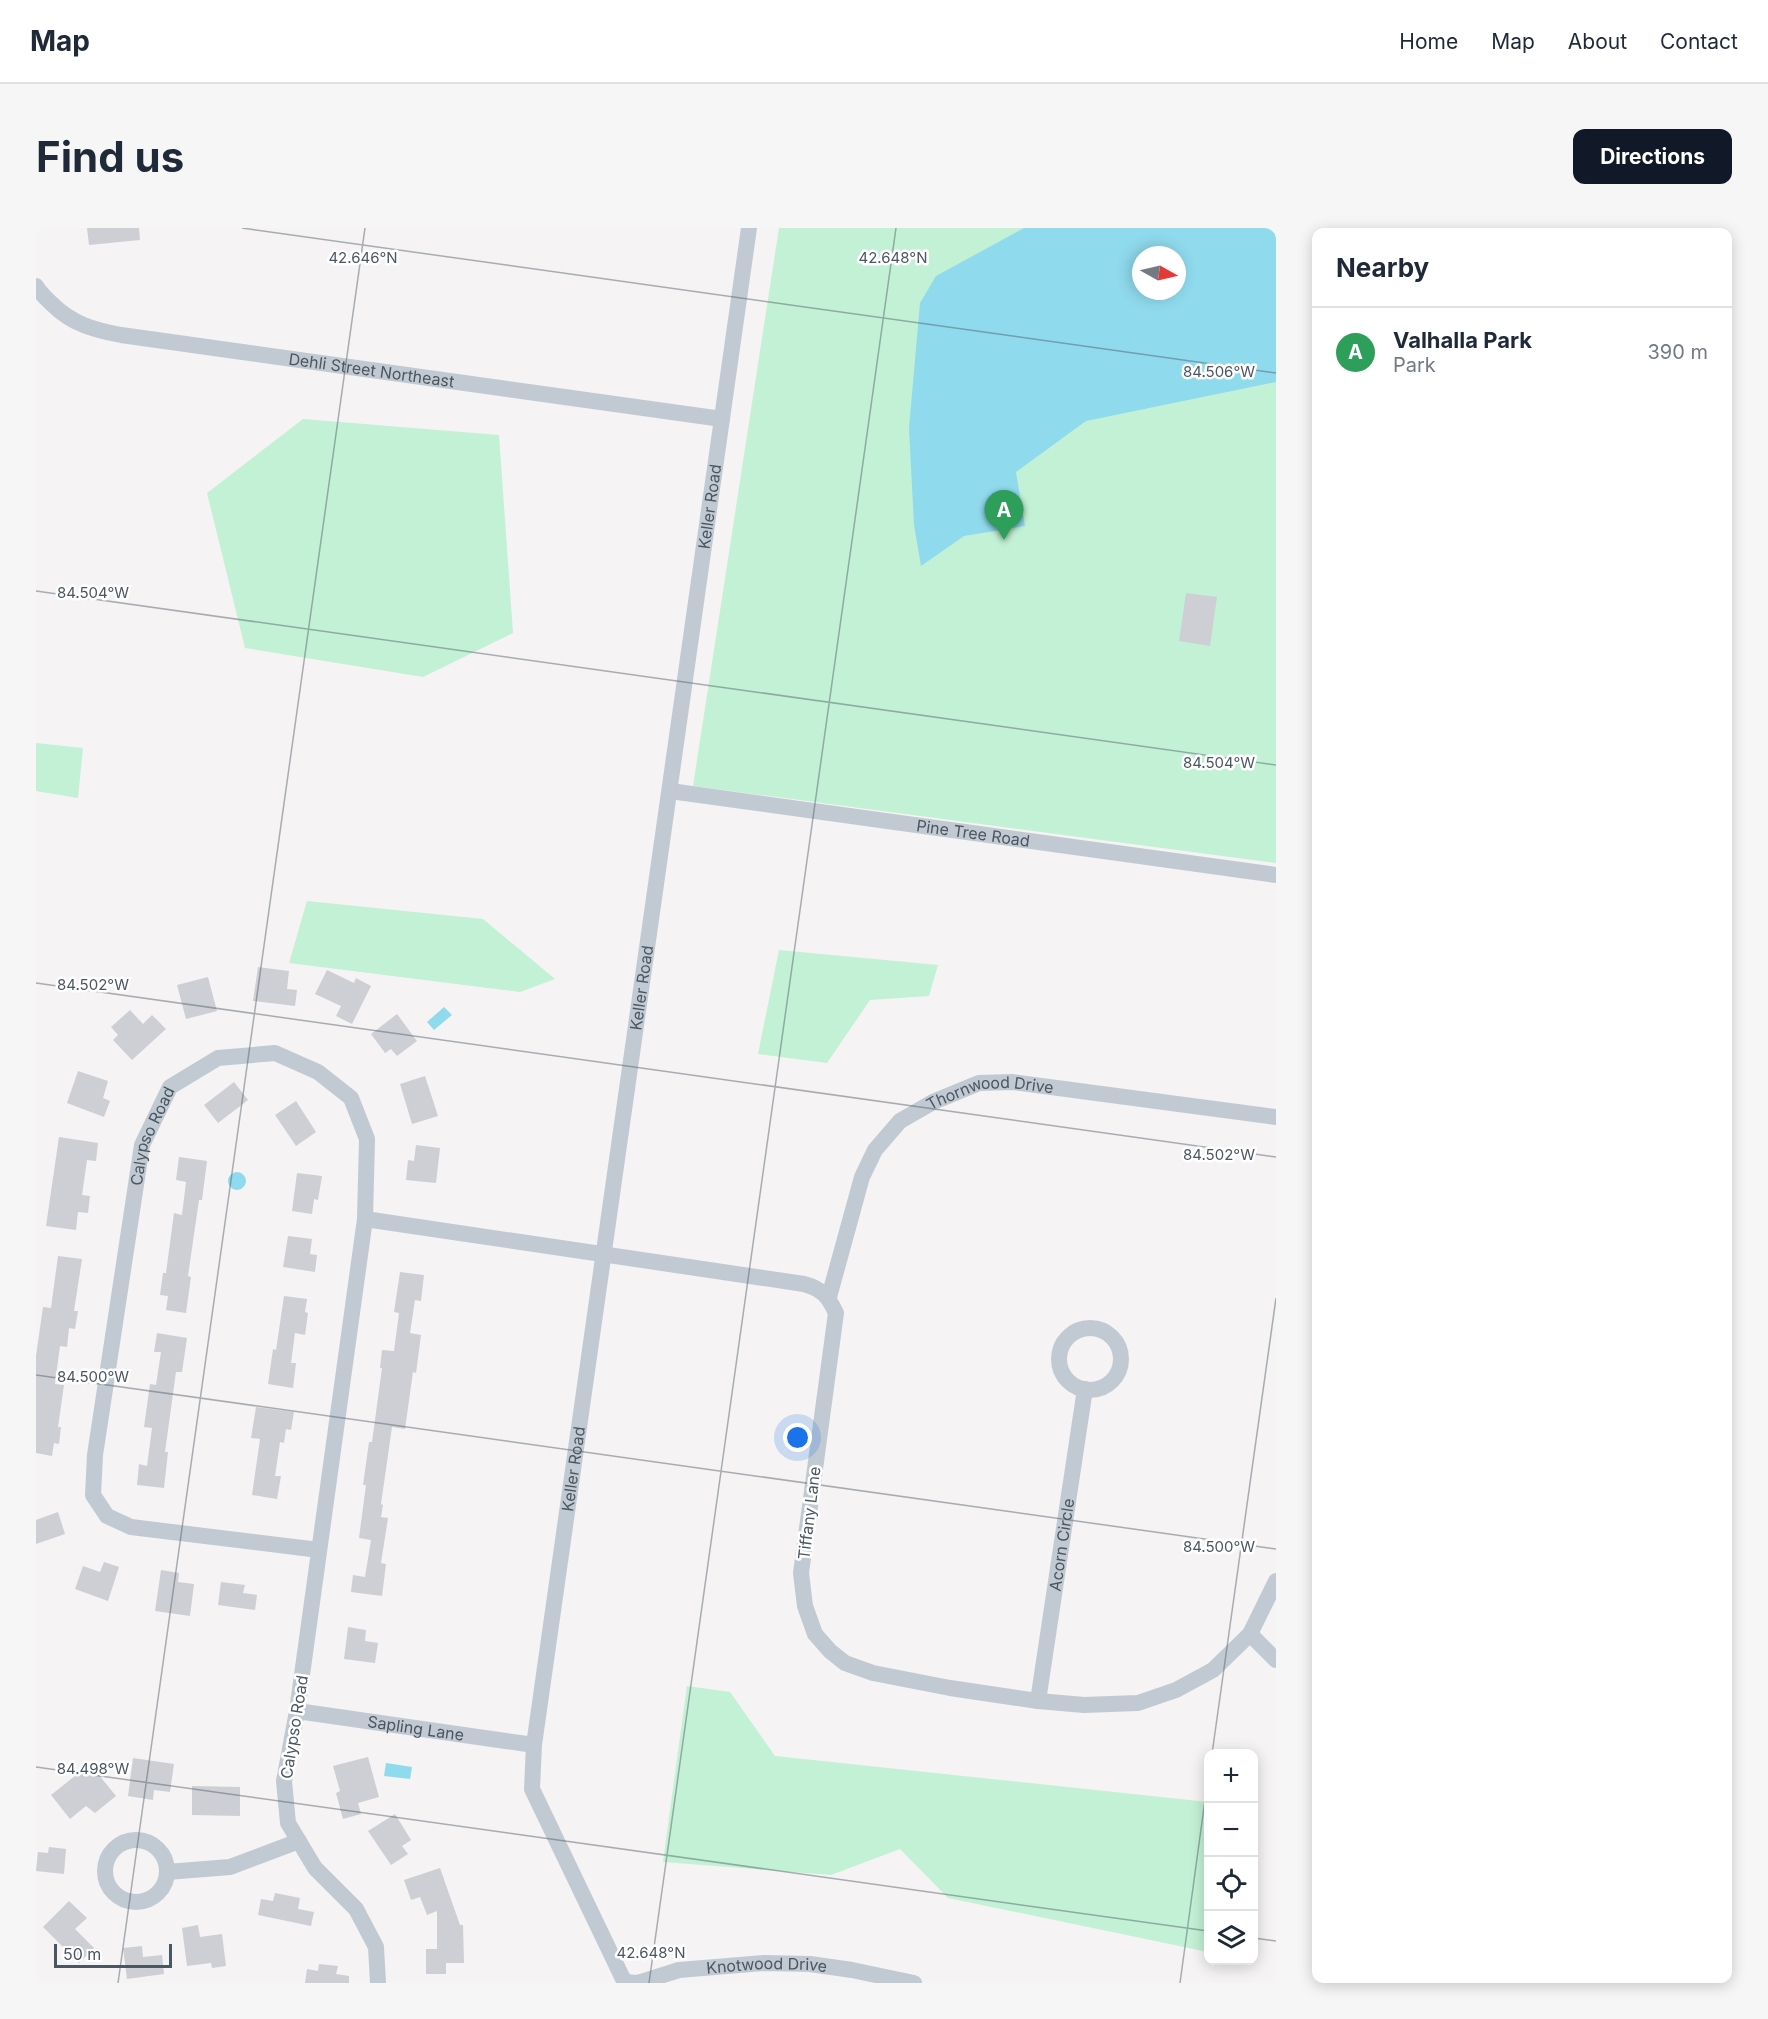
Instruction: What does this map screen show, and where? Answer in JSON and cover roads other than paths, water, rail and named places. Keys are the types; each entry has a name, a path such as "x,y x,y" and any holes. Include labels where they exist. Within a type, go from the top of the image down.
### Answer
{"street":[{"name":"Keller Road","path":"534,1745 749,228"},
{"name":"Dehli Street Northeast","path":"36,286 62,314 89,329 722,419"},
{"name":"Pine Tree Road","path":"670,791 1276,875"},
{"name":"Calypso Road","path":"319,1550 131,1527 107,1516 93,1495 95,1455 142,1145 170,1087 218,1058 275,1053 318,1072 351,1098 367,1139 364,1219 319,1550 297,1711 284,1781 288,1823 315,1868 357,1909 376,1947 378,1983"},
{"name":"Thornwood Drive","path":"829,1297 862,1177 875,1150 900,1121 933,1102 979,1083 1011,1082 1276,1117"},
{"path":"364,1219 804,1284 818,1287 829,1297"},
{"name":"Tiffany Lane","path":"829,1297 836,1313 801,1573 805,1606 815,1634 830,1652 845,1663 873,1673 939,1686 1038,1701 1084,1705 1138,1703 1176,1690 1213,1670 1250,1634 1276,1581"},
{"name":"Acorn Circle","path":"1038,1701 1085,1389"},
{"path":"1250,1634 1276,1660"},
{"name":"Sapling Lane","path":"297,1711 534,1745"},
{"name":"Knotwood Drive","path":"534,1745 532,1790 625,1983 638,1983 679,1970 764,1963 841,1968 911,1982"},
{"path":"167,1872 230,1867 299,1841"}],"water":[{"path":"1024,228 1276,228 1276,382 1086,421 1016,472 1025,526 964,536 921,566 914,525 909,428 920,303 936,276"},
{"path":"444,1007 452,1015 434,1030 427,1022"},
{"path":"237,1172 243,1175 246,1181 243,1187 237,1190 231,1187 228,1181 231,1175"},
{"path":"386,1763 412,1767 410,1779 384,1776"}],"place":[{"name":"Valhalla Park","path":"1004,540"}]}
